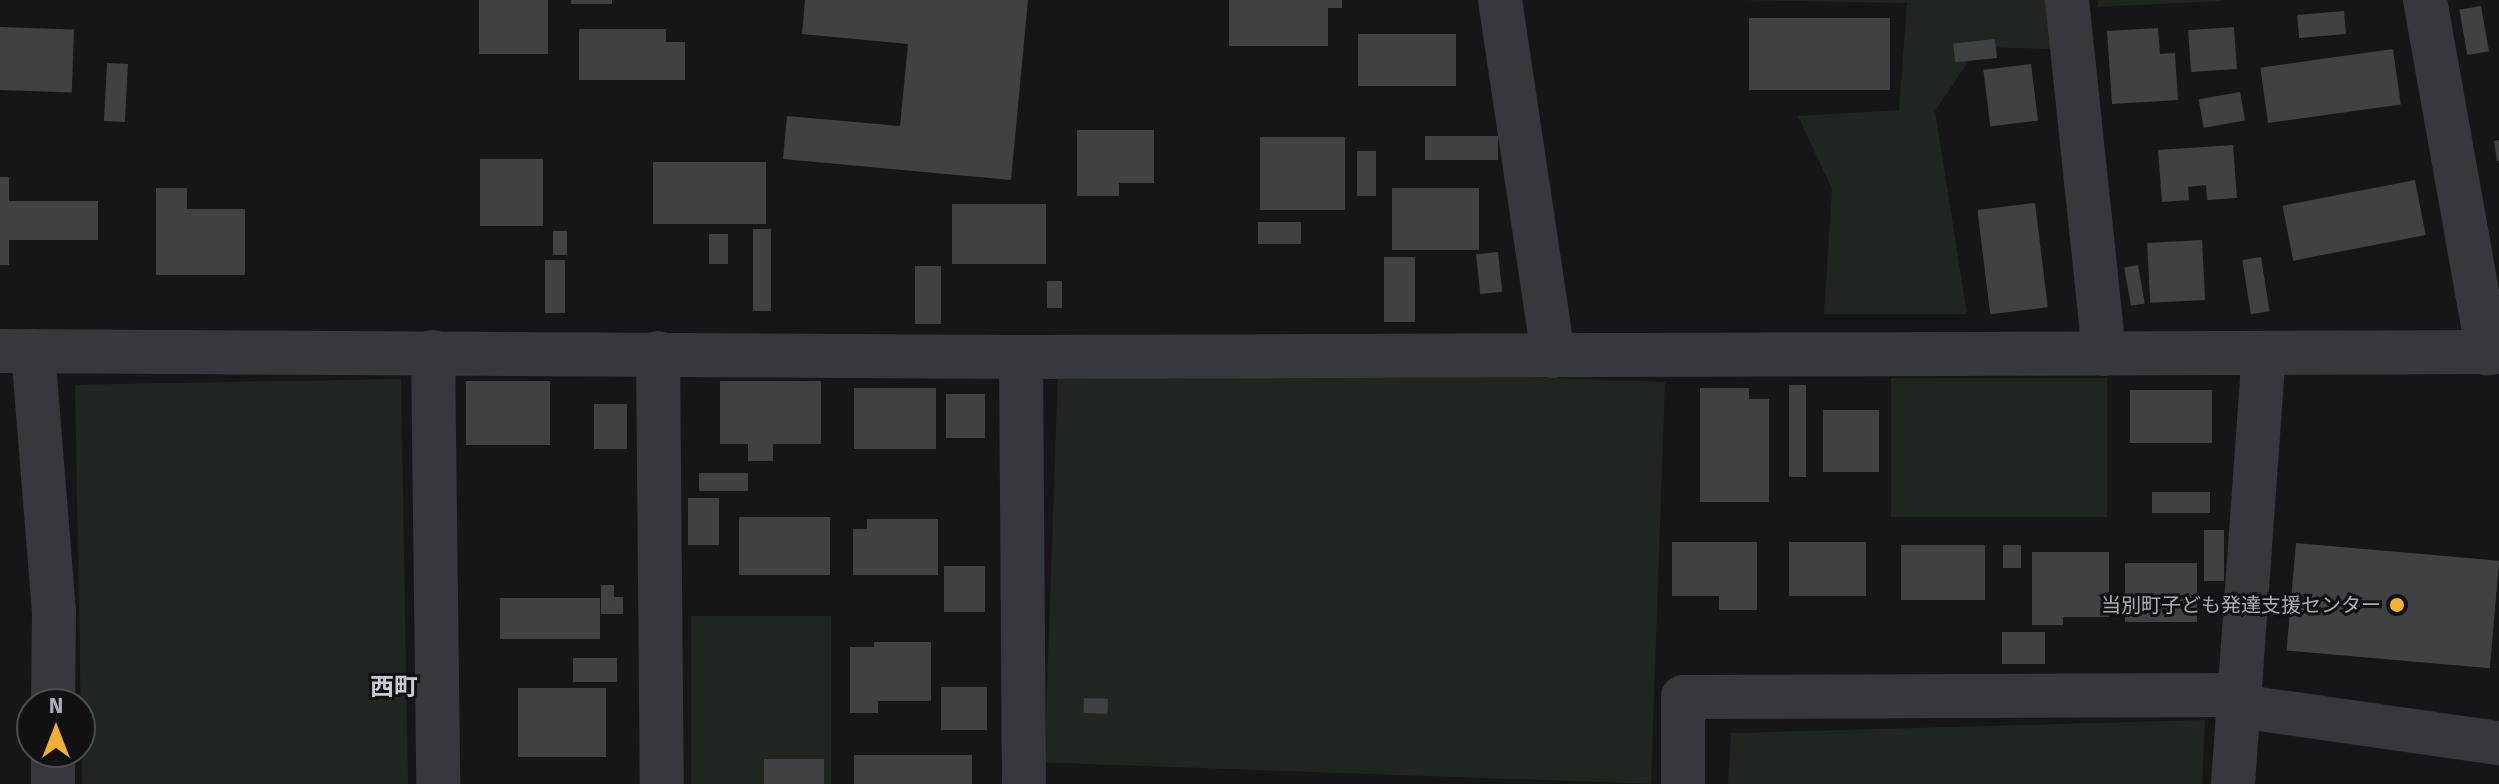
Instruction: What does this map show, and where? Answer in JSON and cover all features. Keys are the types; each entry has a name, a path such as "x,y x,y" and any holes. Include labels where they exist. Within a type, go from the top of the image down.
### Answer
{"street":[{"path":"1500,0 1553,356"},
{"path":"2067,0 2104,354"},
{"path":"53,688 54,610 16,351 1021,357 2494,352 2425,0"},
{"path":"433,352 438,784"},
{"path":"658,353 662,784"},
{"path":"2233,784 2264,353"},
{"path":"1021,357 1024,784"},
{"path":"1683,784 1683,697 2239,700 2499,743"}],"shaded area":[{"path":"1730,0 2045,0 2052,49 1978,47 1935,111 1967,314 1824,314 1832,189 1798,116 1899,110 1907,3"},
{"path":"2097,0 2219,0 2220,1 2098,7"},
{"path":"1058,361 1665,382 1651,784 1044,763"},
{"path":"1891,378 2107,378 2107,517 1891,517"},
{"path":"401,379 408,784 82,784 82,768 96,768 96,688 80,688 75,385"},
{"path":"691,616 831,616 831,784 691,784"},
{"path":"2205,720 2202,784 1728,784 1731,733"}],"building":[{"path":"479,0 548,0 548,54 479,54"},
{"path":"571,0 612,0 612,4 571,4"},
{"path":"805,0 1028,0 1011,180 783,159 787,116 900,126 908,44 802,34"},
{"path":"1229,0 1342,0 1342,8 1328,8 1328,46 1229,46"},
{"path":"2481,6 2489,51 2467,55 2459,10"},
{"path":"2344,11 2346,34 2299,38 2297,15"},
{"path":"1749,18 1890,18 1890,90 1749,90"},
{"path":"0,27 74,30 72,93 0,90"},
{"path":"2234,27 2237,69 2191,72 2188,30"},
{"path":"2158,28 2160,54 2175,53 2178,100 2112,104 2107,31"},
{"path":"579,29 666,29 666,42 685,42 685,80 579,80"},
{"path":"1358,34 1456,34 1456,86 1358,86"},
{"path":"1995,39 1997,58 1955,62 1953,43"},
{"path":"2393,49 2401,104 2268,123 2260,68"},
{"path":"107,63 128,64 125,122 104,121"},
{"path":"2031,64 2038,121 1990,126 1983,70"},
{"path":"2240,92 2245,121 2204,128 2199,99"},
{"path":"1077,130 1154,130 1154,183 1119,183 1119,196 1077,196"},
{"path":"1425,136 1498,136 1498,160 1425,160"},
{"path":"1260,137 1345,137 1345,210 1260,210"},
{"path":"2499,140 2499,161 2497,161 2494,141"},
{"path":"2233,145 2237,198 2207,200 2206,185 2188,187 2189,200 2162,202 2158,150"},
{"path":"1357,151 1376,151 1376,196 1357,196"},
{"path":"480,159 543,159 543,226 480,226"},
{"path":"653,162 766,162 766,224 653,224"},
{"path":"0,177 9,177 9,201 98,201 98,240 9,240 9,265 0,265"},
{"path":"2415,180 2426,235 2293,261 2282,206"},
{"path":"156,188 187,188 187,209 245,209 245,275 156,275"},
{"path":"1392,188 1479,188 1479,250 1392,250"},
{"path":"2035,203 2048,307 1990,314 1977,210"},
{"path":"952,204 1046,204 1046,264 952,264"},
{"path":"1258,222 1301,222 1301,244 1258,244"},
{"path":"753,229 771,229 771,311 753,311"},
{"path":"553,231 567,231 567,255 553,255"},
{"path":"709,234 728,234 728,264 709,264"},
{"path":"2202,240 2205,300 2150,303 2147,243"},
{"path":"1498,252 1502,292 1480,294 1476,254"},
{"path":"1384,257 1415,257 1415,322 1384,322"},
{"path":"2261,257 2270,311 2251,314 2242,260"},
{"path":"545,260 565,260 565,313 545,313"},
{"path":"2138,265 2145,303 2131,306 2124,267"},
{"path":"915,266 941,266 941,324 915,324"},
{"path":"1047,281 1062,281 1062,308 1047,308"},
{"path":"466,381 550,381 550,445 466,445"},
{"path":"720,381 821,381 821,444 773,444 773,461 748,461 748,444 720,444"},
{"path":"1789,385 1806,385 1806,477 1789,477"},
{"path":"854,388 936,388 936,449 854,449"},
{"path":"1700,388 1749,388 1749,399 1769,399 1769,502 1700,502"},
{"path":"2130,390 2212,390 2212,443 2130,443"},
{"path":"946,394 985,394 985,438 946,438"},
{"path":"594,404 627,404 627,449 594,449"},
{"path":"1823,410 1879,410 1879,472 1823,472"},
{"path":"699,473 748,473 748,491 699,491"},
{"path":"2152,492 2210,492 2210,513 2152,513"},
{"path":"688,498 719,498 719,545 688,545"},
{"path":"739,517 830,517 830,575 739,575"},
{"path":"867,519 938,519 938,575 853,575 853,529 867,529"},
{"path":"2204,530 2224,530 2224,581 2204,581"},
{"path":"1672,542 1757,542 1757,610 1719,610 1719,596 1672,596"},
{"path":"1789,542 1866,542 1866,596 1789,596"},
{"name":"当別町子ども発達支援センター","path":"2296,543 2499,561 2490,668 2287,651"},
{"path":"1901,545 1985,545 1985,600 1901,600"},
{"path":"2003,545 2021,545 2021,568 2003,568"},
{"path":"2032,552 2109,552 2109,617 2063,617 2063,625 2032,625"},
{"path":"2125,563 2197,563 2197,622 2125,622"},
{"path":"944,566 985,566 985,612 944,612"},
{"path":"601,585 614,585 614,597 623,597 623,614 601,614"},
{"path":"500,598 600,598 600,639 500,639"},
{"path":"2002,632 2045,632 2045,664 2002,664"},
{"path":"874,642 931,642 931,701 878,701 878,713 850,713 850,647 874,647"},
{"path":"573,658 617,658 617,682 573,682"},
{"path":"941,687 987,687 987,730 941,730"},
{"path":"518,688 606,688 606,757 518,757"},
{"path":"1084,698 1108,699 1107,714 1083,713"},
{"path":"854,755 972,755 972,784 854,784"},
{"path":"764,759 824,759 824,784 764,784"}],"place":[{"name":"当別町子ども発達支援センター","path":"2397,605"}],"district":[{"name":"西町","path":"394,688"}]}
